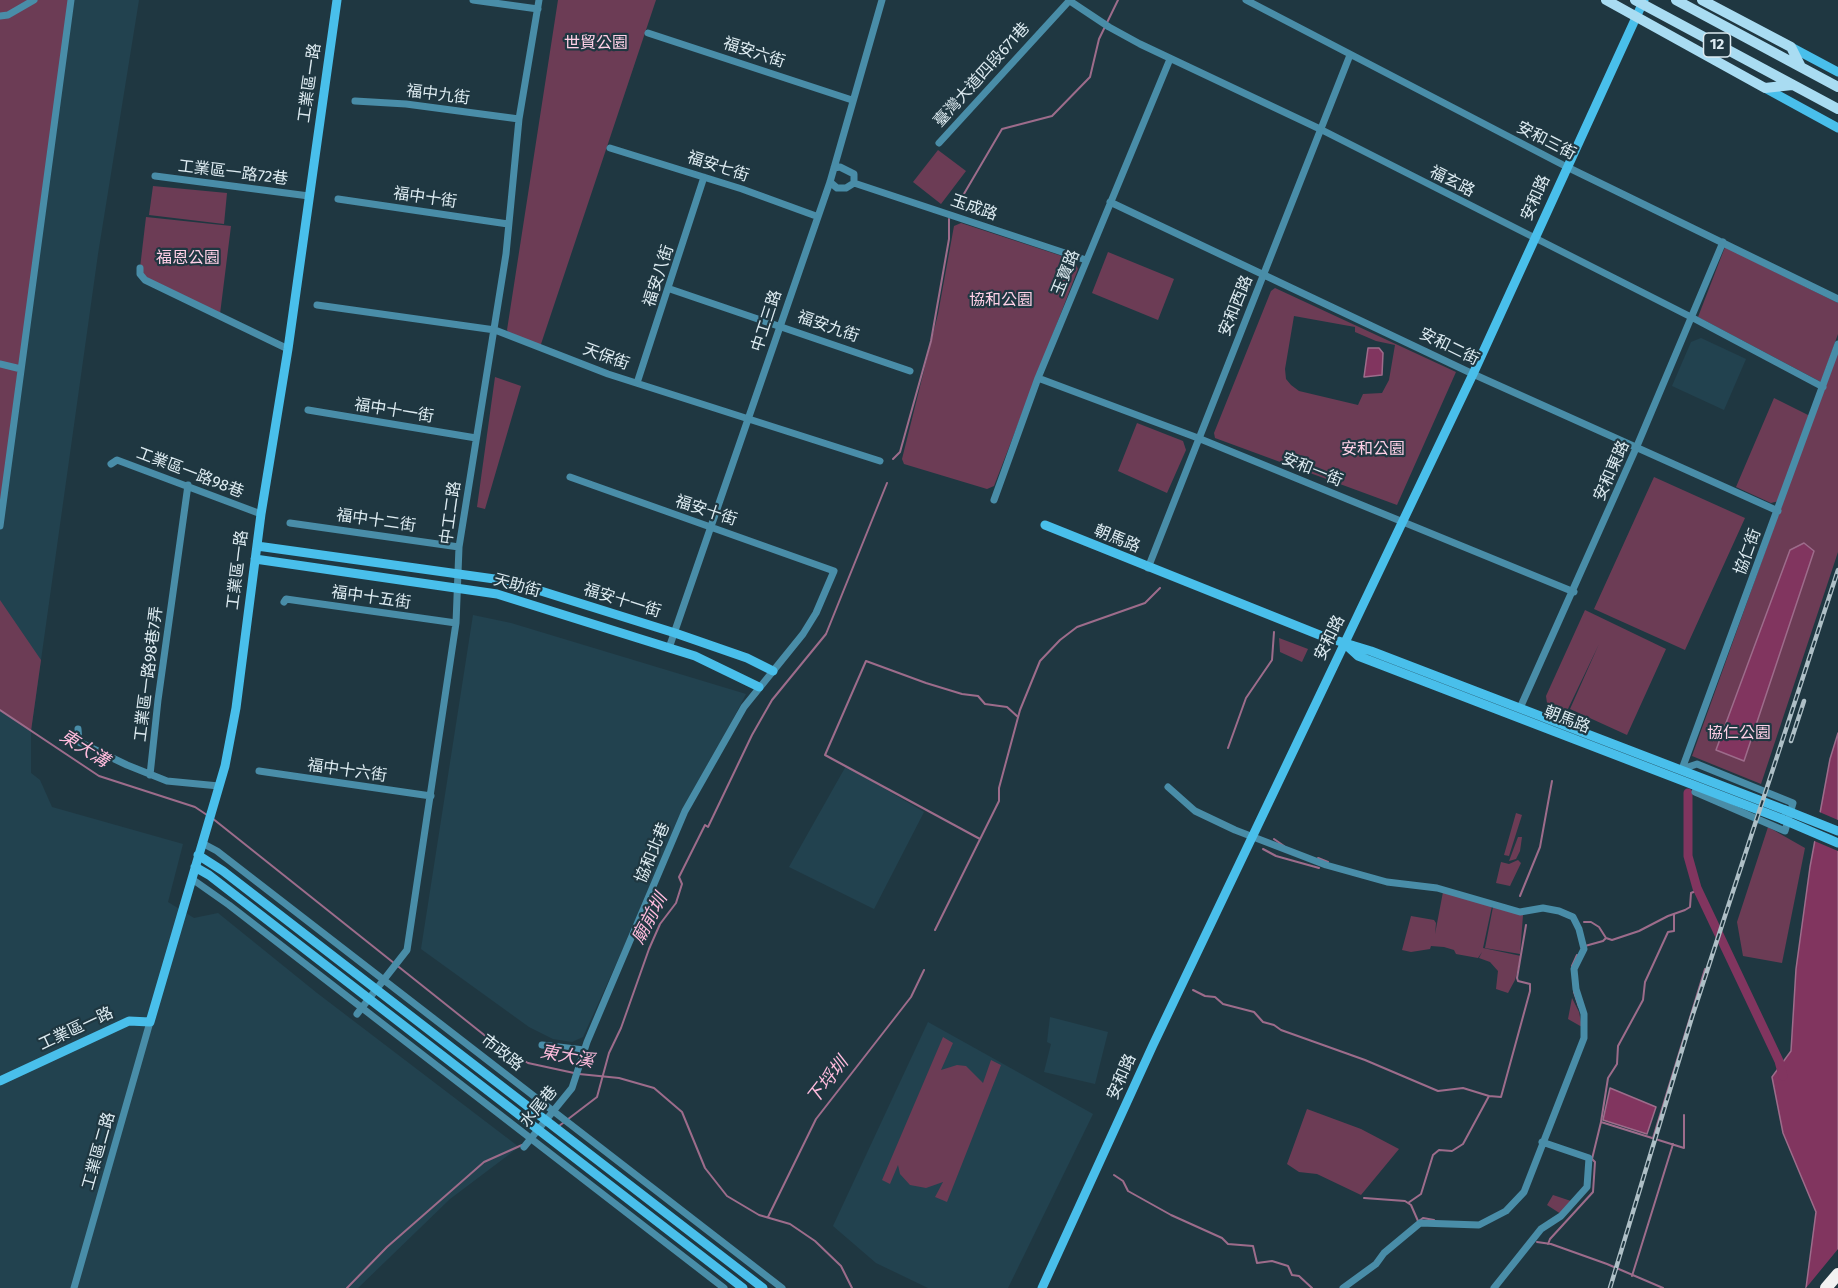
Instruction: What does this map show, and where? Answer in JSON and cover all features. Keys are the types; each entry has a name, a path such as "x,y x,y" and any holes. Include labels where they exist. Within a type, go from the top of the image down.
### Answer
{"highway":[{"path":"1826,1288 1838,1274"}],"main road":[{"path":"1606,0 1765,88 1793,85"},
{"name":"12","path":"1676,0 1838,87"},
{"path":"1702,0 1791,47 1801,67"},
{"name":"12","path":"1640,1 1838,109"}],"street":[{"path":"0,16 34,0"},
{"path":"0,526 71,0"},
{"name":"工業區一路","path":"202,843 217,791 236,708 261,514 288,349 337,0"},
{"path":"473,0 538,9"},
{"name":"中工二路","path":"359,1011 407,950 456,623 459,547 495,330 519,119 539,0"},
{"name":"中工三路","path":"669,648 749,419 816,216 830,182 882,0"},
{"name":"福玄路","path":"1070,0 1109,27 1170,59 1320,129 1693,318 1822,387"},
{"name":"臺灣大道四段671巷","path":"939,143 1070,0"},
{"name":"安和三街","path":"1246,0 1567,167 1838,299"},
{"name":"安和路","path":"1042,1288 1252,837 1473,374 1640,1"},
{"name":"福安六街","path":"648,33 852,100"},
{"path":"1791,47 1838,72"},
{"name":"安和西路","path":"1148,568 1350,55"},
{"name":"玉寶路","path":"994,500 1038,378 1170,59"},
{"path":"1765,88 1838,128"},
{"name":"福中九街","path":"355,100 406,104 519,119"},
{"name":"福安七街","path":"610,148 704,177 816,216"},
{"name":"玉成路","path":"834,168 840,167 854,174 854,183"},
{"name":"工業區一路72巷","path":"155,177 309,196"},
{"name":"福安八街","path":"637,383 670,289 704,177"},
{"name":"玉成路","path":"830,182 837,188 846,188 854,183"},
{"name":"玉成路","path":"854,183 1086,260"},
{"name":"福中十街","path":"338,199 508,224"},
{"name":"安和二街","path":"1110,202 1473,374 1778,511"},
{"name":"安和東路","path":"1520,708 1574,592 1693,318 1723,242"},
{"path":"140,268 140,274 145,280 220,314 288,349"},
{"name":"福安九街","path":"670,289 910,371"},
{"name":"天保街","path":"317,305 495,330 637,383 880,461"},
{"name":"協仁街","path":"1682,769 1838,344"},
{"path":"0,364 21,369"},
{"name":"安和一街","path":"1038,378 1198,438 1574,592"},
{"name":"福中十一街","path":"308,410 476,438"},
{"name":"工業區一路98巷","path":"111,464 117,460 261,514"},
{"name":"福安十街","path":"570,477 640,504 834,571"},
{"name":"工業區一路98巷7弄","path":"78,729 79,742 150,775 158,700 188,485"},
{"name":"福中十二街","path":"290,523 459,547"},
{"name":"朝馬路","path":"1045,525 1148,568 1345,644 1371,651 1682,769 1784,814"},
{"path":"257,546 458,573"},
{"name":"天助街","path":"255,559 497,594 695,656 759,687"},
{"name":"協和北巷","path":"581,1058 685,811 744,707 816,613 834,571"},
{"name":"福安十一街","path":"458,573 509,581 675,633 747,658 773,671"},
{"name":"福中十五街","path":"284,602 286,599 456,623"},
{"name":"朝馬路","path":"1345,644 1358,656 1697,787 1784,814"},
{"path":"1682,769 1697,764 1793,803 1785,831 1695,792 1697,787"},
{"name":"福中十六街","path":"259,771 431,796"},
{"path":"150,775 167,781 217,791"},
{"path":"1168,787 1195,811 1252,837 1326,865 1387,882 1437,888 1520,912 1544,908 1573,917 1584,949 1574,969 1575,989 1584,1014 1584,1038 1567,1088 1542,1142 1524,1192 1506,1211 1479,1225 1420,1223 1384,1253 1376,1264 1342,1288"},
{"path":"1784,814 1838,831"},
{"path":"1784,814 1838,843"},
{"path":"150,1022 202,843"},
{"name":"市政路","path":"202,843 217,851 782,1288"},
{"name":"市政路","path":"198,855 212,863 763,1288"},
{"path":"195,867 743,1288"},
{"path":"192,879 214,894 359,1011 531,1139 724,1288"},
{"name":"工業區一路","path":"0,1081 129,1021 150,1022"},
{"name":"工業區二路","path":"74,1288 150,1022"},
{"path":"542,1045 584,1050"},
{"name":"水尾巷","path":"524,1147 567,1097 574,1083 581,1058"},
{"path":"1494,1288 1541,1229 1561,1216 1587,1187 1590,1158 1542,1142"}],"shaded area":[{"path":"0,0 139,0 98,254 31,731 31,773 40,780 52,807 183,844 168,902 194,918 218,913 317,993 519,1147 450,1199 358,1288 0,1288"},
{"path":"1701,338 1746,359 1724,410 1672,386 1691,342"},
{"path":"1368,348 1379,348 1383,353 1382,375 1364,377"},
{"path":"1804,543 1814,551 1744,761 1716,750 1790,550"},
{"path":"473,615 511,623 746,694 686,810 583,1037 572,1042 553,1039 529,1027 421,949"},
{"path":"1838,733 1838,1288 1806,1288 1816,1212 1783,1133 1772,1077 1791,1051 1796,969 1810,867 1830,759"},
{"path":"846,766 924,812 874,909 789,867"},
{"path":"1050,1017 1108,1032 1095,1084 1044,1072 1051,1044 1047,1042"},
{"path":"928,1022 1093,1114 1008,1288 928,1288 876,1263 833,1226"},
{"path":"1610,1088 1656,1107 1647,1134 1603,1120"}],"green space":[{"path":"0,0 71,0 0,512"},
{"name":"世貿公園","path":"558,0 656,0 541,344 537,346 511,336 507,330"},
{"path":"938,150 966,171 941,204 913,182"},
{"path":"153,186 227,193 224,224 149,215"},
{"name":"福恩公園","path":"146,217 231,226 220,314 145,280 140,268"},
{"name":"協和公園","path":"961,223 1074,260 1078,269 994,486 987,489 904,464 902,459 938,314 954,226"},
{"path":"1725,247 1838,303 1838,334 1821,382 1698,317"},
{"path":"1108,252 1174,279 1158,320 1092,293"},
{"name":"安和公園","path":"1275,288 1456,372 1397,505 1215,438 1214,433 1271,291","holes":["1294,316 1355,327 1355,332 1376,341 1395,345 1389,380 1382,393 1363,394 1358,405 1299,391 1286,379 1285,369"]},
{"name":"協仁公園","path":"1838,348 1838,552 1761,784 1692,756"},
{"path":"495,377 521,386 485,509 477,507"},
{"path":"1774,398 1810,416 1779,501 1771,503 1736,487"},
{"path":"1137,423 1183,441 1186,450 1167,493 1118,471"},
{"path":"1654,477 1745,518 1685,650 1594,609"},
{"path":"0,600 41,660 31,731 0,710"},
{"path":"1585,610 1666,649 1627,735 1570,709 1599,644 1567,711 1547,703 1546,696"},
{"path":"1279,638 1308,649 1302,662 1280,652"},
{"path":"1516,813 1522,815 1509,856 1504,855"},
{"path":"1768,827 1805,848 1782,963 1743,956 1737,922"},
{"path":"1518,837 1522,837 1520,851 1516,859 1509,861"},
{"path":"1518,860 1521,863 1510,886 1496,883 1501,862 1509,864"},
{"path":"1443,892 1492,906 1483,948 1521,956 1515,980 1508,993 1496,989 1498,971 1490,962 1479,958 1482,952 1478,958 1456,954 1454,950 1444,947 1431,946 1430,949 1411,952 1402,950 1411,916 1434,920 1435,934"},
{"path":"1493,907 1523,915 1520,954 1485,948"},
{"path":"1572,998 1579,1012 1582,1027 1568,1019"},
{"path":"943,1037 953,1043 941,1070 957,1065 966,1066 983,1083 991,1060 1001,1065 947,1202 935,1197 943,1182 926,1188 910,1185 900,1174 898,1165 890,1184 882,1180"},
{"path":"1307,1109 1361,1129 1399,1149 1361,1195 1317,1174 1299,1172 1287,1164"},
{"path":"1553,1195 1577,1203 1564,1216 1547,1205"}],"pier":[{"path":"1817,811 1838,820 1838,851 1812,840"},
{"path":"1838,1249 1838,1288 1806,1288"}],"waterway":[{"path":"958,204 1002,129 1052,116 1090,77 1099,39 1118,0"},
{"path":"893,459 900,452 931,341 949,239 949,219"},
{"name":"廟前圳","path":"559,1126 597,1097 609,1053 621,1028 649,949 660,924 676,903 682,884 679,877 705,825 708,827 752,735 772,700 826,634 887,483"},
{"path":"935,930 999,801 999,788 1020,710 1040,661 1060,640 1077,627 1145,603 1160,588"},
{"path":"1228,748 1246,698 1272,660 1274,632"},
{"path":"980,839 825,755 866,661 926,683 962,694 978,696 985,704 1007,707 1018,717"},
{"name":"東大溝","path":"0,710 99,776 195,807 207,815"},
{"path":"1520,896 1540,847 1552,781"},
{"path":"1688,793 1688,856 1697,888 1779,1061 1783,1076"},
{"name":"東大溪","path":"212,818 493,1042 528,1063 574,1073"},
{"path":"1274,839 1284,846"},
{"path":"1263,849 1276,856 1319,868"},
{"path":"1318,858 1328,862"},
{"path":"1584,922 1591,922 1599,927 1606,938 1612,940 1639,931 1685,910 1690,907 1691,893 1698,890"},
{"path":"1674,914 1674,931 1668,932 1645,982 1643,1000 1618,1046 1617,1064 1608,1078 1601,1122 1684,1148 1684,1115"},
{"path":"1408,1203 1421,1194 1433,1155 1439,1150 1452,1151 1463,1144 1489,1096 1501,1097 1530,991 1530,984 1518,981 1517,978 1526,925"},
{"path":"1585,946 1606,938"},
{"path":"1572,966 1577,955"},
{"path":"1653,1138 1705,969"},
{"name":"下埒圳","path":"768,1217 816,1119 911,997 924,970"},
{"path":"1193,990 1205,996 1215,997 1223,1004 1254,1012 1263,1022 1281,1030 1365,1060 1438,1091 1463,1088 1489,1096"},
{"path":"1574,992 1579,1007"},
{"name":"東大溪","path":"579,1074 619,1078 654,1088 682,1112 705,1168 727,1196 759,1215 790,1224 815,1241 841,1266 852,1288"},
{"path":"1548,1244 1593,1192 1595,1162 1592,1159 1601,1122"},
{"path":"1632,1276 1673,1144"},
{"name":"廟前圳","path":"347,1288 387,1247 484,1162 522,1145"},
{"path":"1114,1175 1123,1181 1128,1191 1171,1215 1222,1238 1228,1244 1253,1246 1257,1263 1272,1261 1288,1266 1292,1275 1299,1276 1312,1288"},
{"path":"1364,1198 1405,1201 1411,1205 1418,1221"},
{"path":"1419,1221 1423,1218 1434,1220"},
{"path":"1537,1242 1551,1244 1607,1264 1663,1288"}],"railway":[{"path":"1610,1288 1692,1017 1838,570"},
{"path":"1791,741 1804,701"}]}
